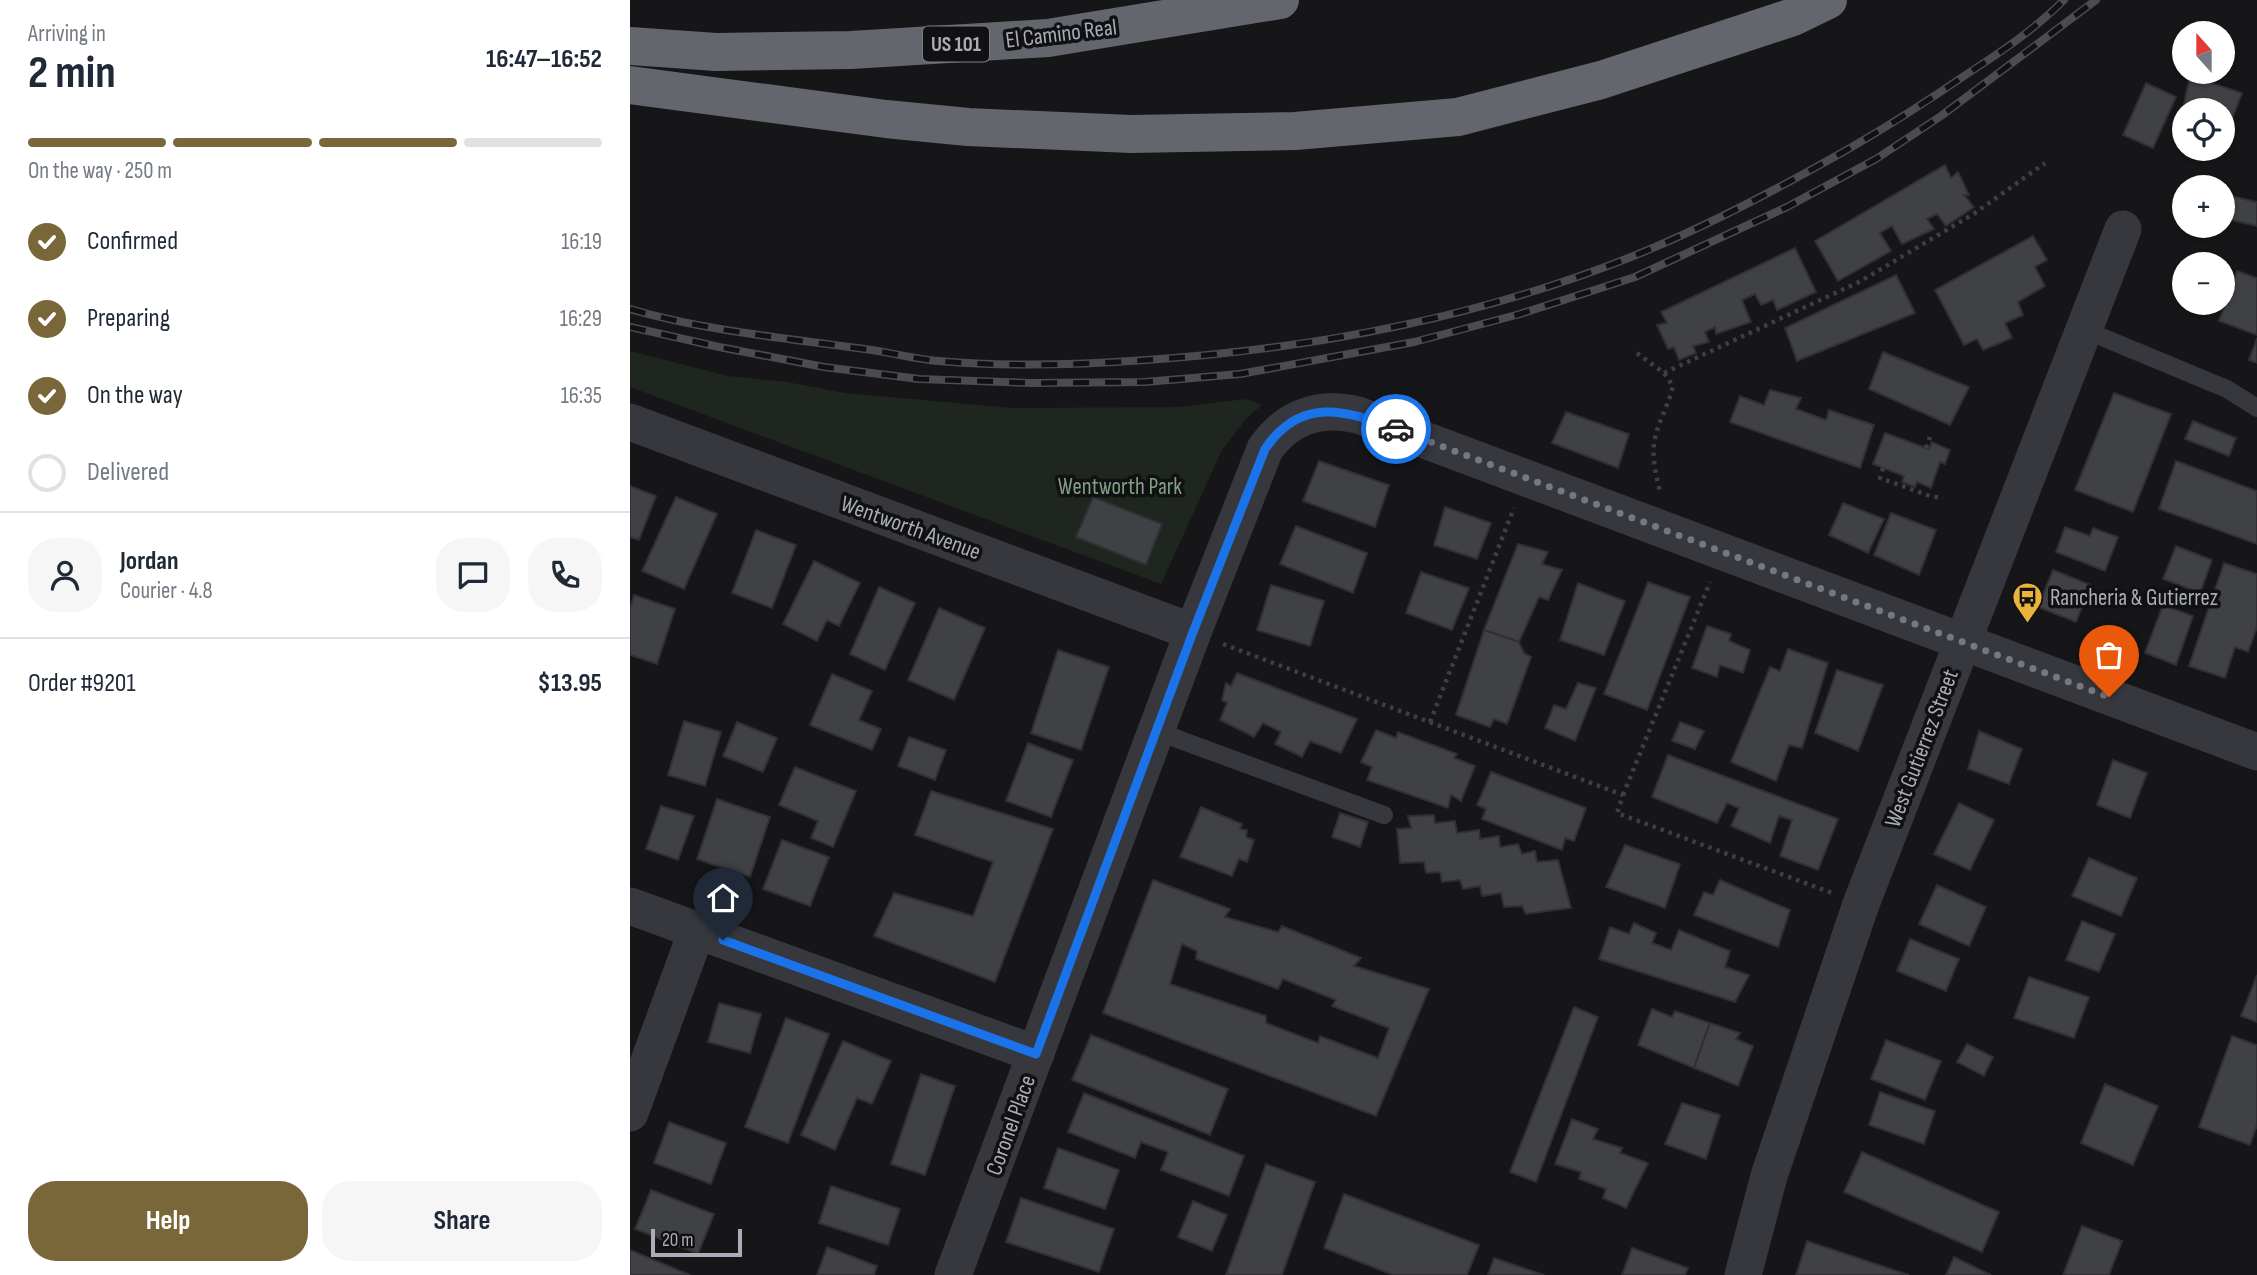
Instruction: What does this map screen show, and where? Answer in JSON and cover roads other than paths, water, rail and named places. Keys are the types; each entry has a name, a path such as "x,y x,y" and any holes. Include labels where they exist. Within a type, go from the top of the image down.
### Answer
{"highway":[{"name":"El Camino Real","path":"630,46 716,52 851,50 1048,38 1280,0"},
{"path":"630,85 968,127 1131,134 1321,129 1458,117 1601,80 1793,17 1828,0"}],"street":[{"name":"West Gutierrez Street","path":"1743,1275 1769,1176 1861,904 2123,229"},
{"name":"Coronel Place","path":"953,1275 1193,632 1265,449 1286,425 1301,416 1326,411 1358,415 2257,752"},
{"name":"Wentworth Avenue","path":"630,422 1193,632"},
{"path":"630,906 1036,1054"},
{"path":"630,1112 697,930"}],"lane":[{"path":"2085,330 2227,389 2257,408"},
{"path":"1156,731 1384,814"}],"railway":[{"path":"630,309 746,333 930,360 991,364 1094,363 1208,355 1331,339 1392,327 1513,297 1573,278 1631,257 1715,220 1824,163 1909,112 2017,40 2064,0"},
{"path":"630,327 824,367 919,379 1032,383 1145,382 1240,374 1414,342 1520,314 1635,277 1787,207 1876,159 1941,116 2096,0"}],"place":[{"name":"Rancheria & Gutierrez","path":"2027,624"}],"park label":[{"name":"Wentworth Park","path":"1120,486"}]}
